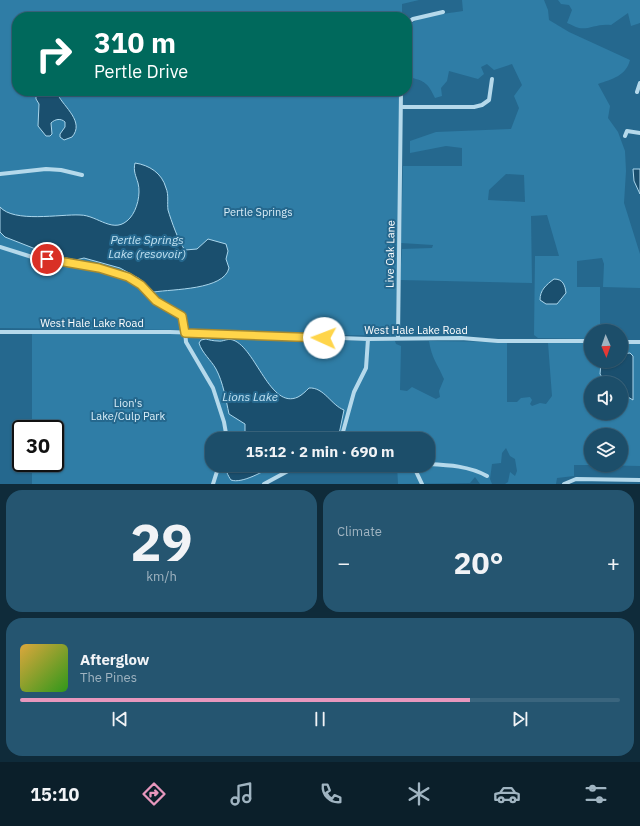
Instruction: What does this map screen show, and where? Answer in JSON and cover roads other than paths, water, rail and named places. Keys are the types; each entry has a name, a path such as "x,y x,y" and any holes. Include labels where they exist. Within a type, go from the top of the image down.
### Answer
{"street":[{"path":"412,20 443,12"},
{"path":"401,107 474,107 482,105 488,100 492,79"},
{"path":"637,92 640,83"},
{"name":"Live Oak Lane","path":"398,338 402,96"},
{"path":"625,136 627,131 640,133"},
{"path":"0,174 46,169 61,170 82,175"},
{"path":"0,247 32,257 99,268 128,277 141,285 156,301 182,316 186,342 213,388 226,432"},
{"name":"West Hale Lake Road","path":"0,332 185,333 368,339 398,338 584,341"},
{"path":"344,432 354,392 366,368 368,339"},
{"path":"628,342 640,342"},
{"path":"435,465 455,466 475,470 487,476"},
{"path":"213,484 217,472"},
{"path":"264,484 286,472"},
{"path":"416,472 422,484"},
{"path":"564,484 576,479 640,480"}],"water":[{"path":"36,96 59,96 75,120 76,126 72,137 64,140 60,137 60,134 65,127 65,122 62,120 56,120 51,123 52,134 50,136 46,136 38,126 39,104"},
{"name":"Pertle Springs Lake (resovoir)","path":"135,163 150,168 158,174 164,183 168,196 169,214 185,250 197,249 208,239 226,244 228,251 226,259 229,268 225,275 218,281 197,287 154,292 140,279 120,268 84,258 76,260 51,255 5,237 0,232 0,207 7,212 16,215 38,217 80,215 112,225 124,223 135,211 138,202 139,187 134,166"},
{"path":"633,169 640,169 640,194 634,181"},
{"path":"554,279 560,280 563,283 566,293 557,304 546,304 540,300 541,293"},
{"name":"Lions Lake","path":"201,340 233,340 241,345 249,354 271,387 279,395 288,399 298,397 309,388 319,390 339,408 344,410 339,432 245,432 245,424 229,414 221,380 214,366 200,347 199,343"},
{"path":"628,353 633,356 633,400 628,397 628,376 601,376 600,374 601,368 628,368"},
{"path":"227,472 261,472 247,479 236,481 231,480"}],"park label":[{"name":"Pertle Springs","path":"258,212"},
{"name":"Lion's Lake/Culp Park","path":"128,409"}]}
